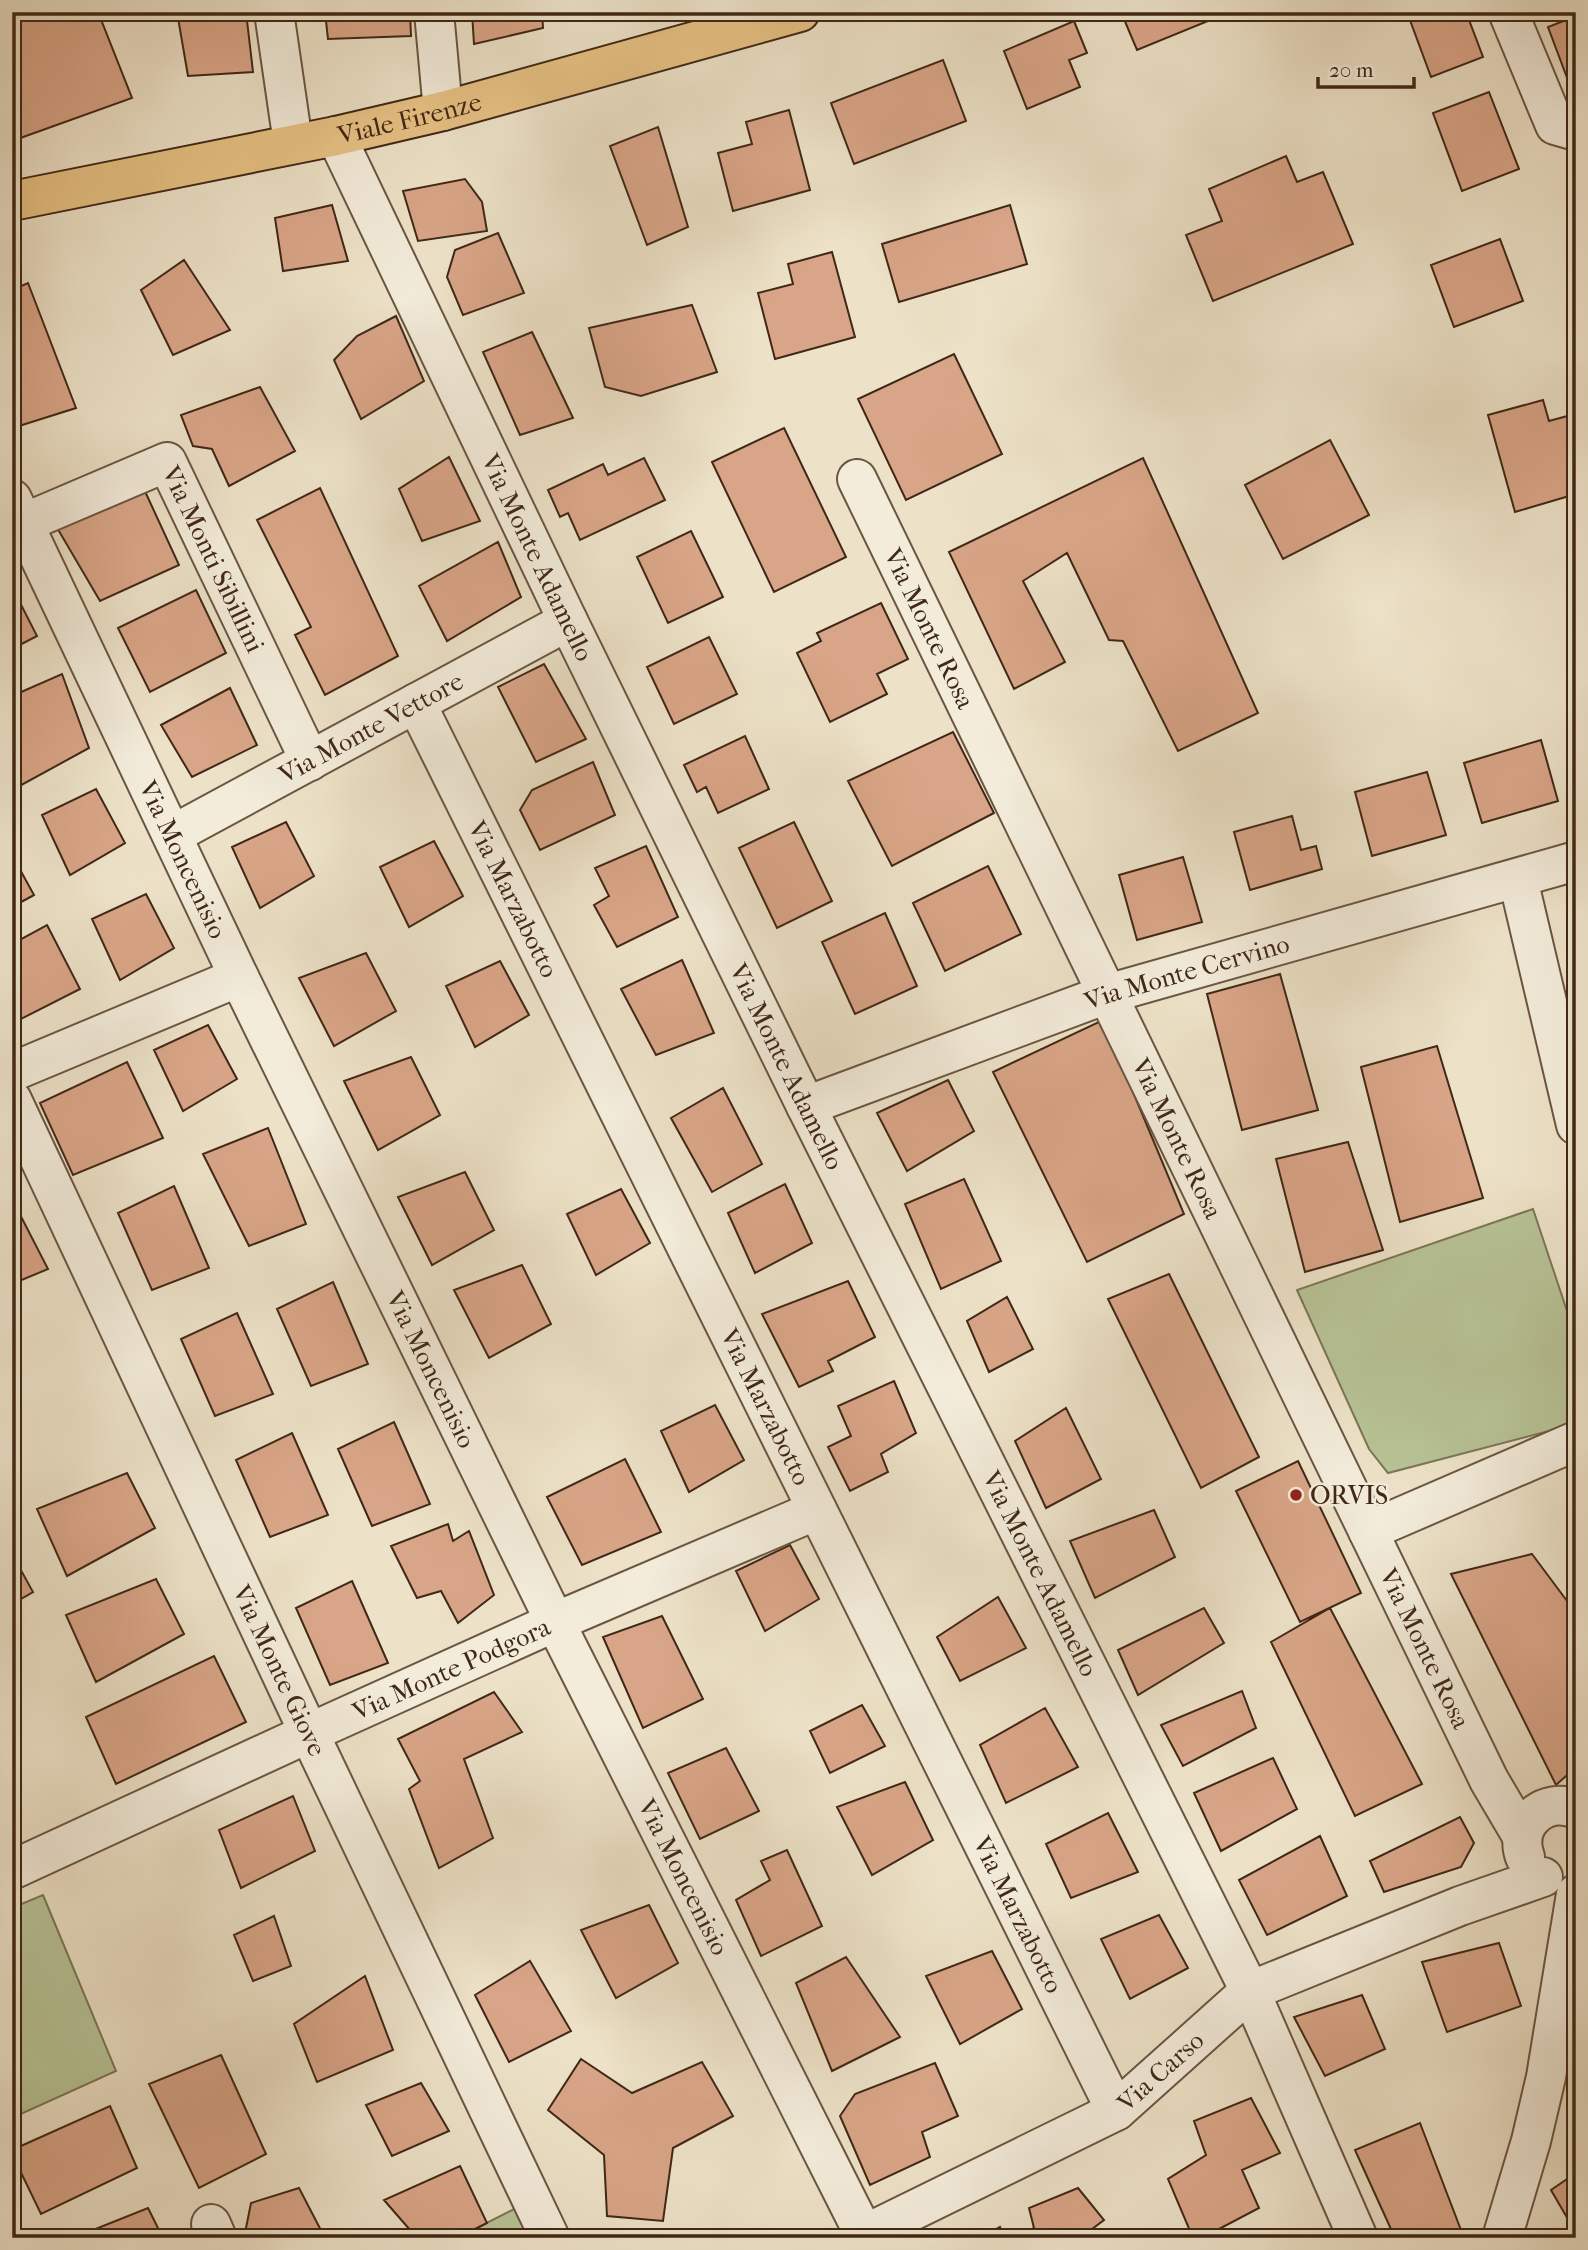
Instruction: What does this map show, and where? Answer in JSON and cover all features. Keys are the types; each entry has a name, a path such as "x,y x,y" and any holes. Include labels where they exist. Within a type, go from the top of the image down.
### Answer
{"main road":[{"name":"Viale Firenze","path":"12,201 336,136 443,111 800,12"}],"street":[{"path":"274,12 293,143"},
{"path":"433,12 443,111"},
{"path":"1508,12 1555,125 1576,131"},
{"name":"Via Monte Adamello","path":"336,136 568,621 806,1106 1250,1991 1358,2238"},
{"name":"Via Monti Sibillini","path":"16,516 167,462 310,761"},
{"name":"Via Monte Rosa","path":"857,479 1498,1797 1527,1806 1556,1839"},
{"name":"Via Moncenisio","path":"16,516 555,1622 863,2237"},
{"name":"Via Monte Vettore","path":"172,835 568,621"},
{"name":"Via Marzabotto","path":"416,703 1116,2111"},
{"name":"Via Monte Cervino","path":"806,1106 1107,994 1576,861"},
{"path":"1518,878 1576,1125"},
{"path":"12,1072 239,977"},
{"name":"Via Monte Giove","path":"12,1100 550,2238"},
{"path":"1367,1531 1576,1441"},
{"name":"Via Monte Podgora","path":"14,1863 555,1622 817,1510"},
{"path":"1502,2238 1531,2141 1546,2077 1567,2012 1556,1839"},
{"name":"Via Carso","path":"863,2237 1116,2111 1250,1991 1460,1906 1556,1839"}],"green space":[{"path":"1533,1209 1576,1338 1576,1422 1388,1473 1369,1449 1297,1290"},
{"path":"43,1895 116,2071 12,2118 12,1908"},
{"path":"532,2200 550,2238 457,2238"}],"building":[{"path":"12,12 98,12 132,98 12,141"},
{"path":"177,12 246,12 253,72 188,76"},
{"path":"325,12 410,12 411,36 328,39"},
{"path":"472,12 542,12 543,28 474,44"},
{"path":"1121,12 1204,12 1208,21 1137,50"},
{"path":"1407,12 1466,12 1483,57 1431,77"},
{"path":"1576,16 1576,80 1569,83 1548,27"},
{"path":"1074,21 1087,53 1069,60 1080,87 1027,109 1004,51"},
{"path":"943,60 966,121 854,164 831,103"},
{"path":"1489,92 1519,169 1462,191 1433,113"},
{"path":"789,110 810,190 733,211 718,153 752,144 746,122"},
{"path":"658,127 688,227 647,245 610,146"},
{"path":"1286,156 1297,182 1323,172 1353,244 1213,301 1186,235 1222,221 1209,189"},
{"path":"465,179 482,202 487,231 418,241 403,191"},
{"path":"332,205 348,261 283,271 275,218"},
{"path":"1010,205 1027,264 899,302 882,244"},
{"path":"498,233 524,293 463,315 447,277 455,250"},
{"path":"1500,239 1523,301 1454,327 1431,265"},
{"path":"832,252 855,337 775,359 758,293 793,284 788,264"},
{"path":"184,260 230,330 173,355 141,290"},
{"path":"28,283 76,408 19,426 12,411 12,290"},
{"path":"692,305 717,372 641,396 605,387 589,328"},
{"path":"396,316 424,381 361,419 334,360 357,336"},
{"path":"532,332 573,418 520,435 483,352"},
{"path":"954,354 1002,454 906,500 858,399"},
{"path":"260,387 295,451 229,486 212,449 193,446 181,415"},
{"path":"1543,400 1549,421 1571,415 1576,432 1576,494 1515,512 1488,415"},
{"path":"784,428 846,557 774,592 712,462"},
{"path":"1330,440 1369,515 1283,559 1245,485"},
{"path":"449,457 480,521 422,541 399,489"},
{"path":"644,458 665,500 580,540 568,513 560,517 548,490 603,464 608,475"},
{"path":"1143,458 1258,713 1178,751 1123,641 1109,640 1067,553 1023,581 1065,662 1014,689 949,552"},
{"path":"143,487 179,565 100,601 56,526"},
{"path":"320,488 398,656 325,695 295,635 311,627 257,520"},
{"path":"691,531 723,597 668,623 637,557"},
{"path":"498,542 521,597 447,641 419,586"},
{"path":"12,587 37,636 12,649"},
{"path":"196,590 226,653 150,692 118,628"},
{"path":"881,603 908,659 877,674 887,694 830,722 797,653 821,641 817,633"},
{"path":"709,637 737,694 674,724 647,667"},
{"path":"544,664 586,739 536,762 498,687"},
{"path":"62,674 89,748 14,789 12,696"},
{"path":"230,688 257,745 192,777 161,725"},
{"path":"953,732 994,813 892,866 848,781"},
{"path":"745,736 769,789 718,813 706,787 697,792 684,765"},
{"path":"1541,740 1558,801 1482,823 1464,763"},
{"path":"593,762 615,815 540,850 520,810 532,790"},
{"path":"1427,772 1446,835 1372,856 1355,792"},
{"path":"96,789 125,843 70,875 42,815"},
{"path":"1292,816 1301,850 1316,846 1322,869 1250,890 1234,832"},
{"path":"286,822 314,876 260,908 232,847"},
{"path":"794,822 832,901 777,928 739,848"},
{"path":"434,841 463,896 409,927 380,867"},
{"path":"646,846 678,917 617,947 594,905 609,896 595,868"},
{"path":"12,855 34,895 12,907"},
{"path":"1183,857 1202,922 1137,940 1119,875"},
{"path":"988,866 1021,934 945,971 913,903"},
{"path":"146,894 174,948 120,980 92,919"},
{"path":"885,913 917,986 855,1014 822,942"},
{"path":"47,925 80,989 13,1023 12,944"},
{"path":"366,953 396,1011 334,1046 299,978"},
{"path":"682,960 714,1033 656,1055 621,989"},
{"path":"500,961 529,1015 475,1047 446,986"},
{"path":"1280,974 1318,1110 1242,1130 1207,994"},
{"path":"1103,1020 1184,1214 1087,1262 993,1072"},
{"path":"208,1025 237,1079 183,1111 154,1050"},
{"path":"1437,1046 1483,1198 1400,1222 1361,1067"},
{"path":"411,1057 440,1115 378,1150 344,1081"},
{"path":"127,1062 163,1138 73,1175 40,1103"},
{"path":"948,1080 974,1131 907,1171 877,1113"},
{"path":"723,1088 762,1164 712,1192 671,1118"},
{"path":"268,1128 306,1224 249,1246 203,1154"},
{"path":"1348,1142 1383,1250 1305,1272 1276,1159"},
{"path":"465,1172 494,1230 432,1265 398,1197"},
{"path":"964,1179 1001,1261 941,1289 905,1204"},
{"path":"785,1184 812,1243 755,1273 728,1213"},
{"path":"174,1186 209,1268 152,1290 118,1213"},
{"path":"621,1189 650,1243 596,1275 567,1214"},
{"path":"12,1199 48,1269 12,1284"},
{"path":"522,1265 551,1324 489,1358 454,1290"},
{"path":"1169,1274 1259,1457 1201,1488 1108,1299"},
{"path":"848,1281 875,1337 828,1361 833,1371 799,1387 762,1314"},
{"path":"333,1282 368,1364 311,1386 277,1309"},
{"path":"1007,1297 1033,1349 989,1372 967,1321"},
{"path":"237,1313 273,1394 215,1416 181,1339"},
{"path":"894,1381 916,1433 881,1454 888,1472 850,1491 828,1447 851,1436 838,1406"},
{"path":"715,1405 744,1460 689,1492 661,1431"},
{"path":"1066,1408 1101,1479 1046,1508 1015,1441"},
{"path":"394,1422 430,1504 372,1526 338,1449"},
{"path":"292,1433 328,1515 270,1537 236,1460"},
{"path":"625,1459 661,1532 582,1565 547,1497"},
{"path":"1298,1461 1361,1593 1300,1622 1236,1491"},
{"path":"127,1473 155,1528 67,1576 37,1509"},
{"path":"1154,1510 1175,1557 1095,1598 1070,1541"},
{"path":"448,1524 453,1541 469,1531 494,1595 458,1623 441,1591 417,1598 391,1546"},
{"path":"790,1545 819,1599 765,1631 736,1571"},
{"path":"12,1554 33,1592 12,1604"},
{"path":"1532,1554 1576,1613 1576,1767 1556,1785 1451,1574"},
{"path":"156,1579 184,1634 96,1682 66,1615"},
{"path":"352,1581 388,1663 330,1685 296,1608"},
{"path":"998,1597 1026,1648 960,1681 937,1637"},
{"path":"1204,1608 1224,1643 1138,1695 1118,1650"},
{"path":"1330,1608 1422,1784 1355,1816 1271,1642"},
{"path":"662,1616 703,1699 643,1728 603,1637"},
{"path":"214,1656 246,1722 116,1784 86,1717"},
{"path":"1242,1691 1256,1728 1183,1766 1161,1725"},
{"path":"494,1692 522,1732 464,1759 493,1838 439,1868 409,1789 420,1781 398,1739"},
{"path":"862,1705 885,1746 830,1773 810,1731"},
{"path":"1045,1708 1078,1767 1006,1803 980,1745"},
{"path":"726,1748 759,1811 700,1839 668,1773"},
{"path":"1273,1758 1297,1809 1221,1851 1194,1793"},
{"path":"905,1782 933,1840 872,1875 837,1807"},
{"path":"293,1796 315,1851 241,1888 219,1830"},
{"path":"1108,1813 1138,1872 1071,1898 1046,1844"},
{"path":"1460,1817 1474,1843 1461,1867 1384,1892 1370,1861"},
{"path":"1320,1836 1347,1896 1267,1935 1239,1880"},
{"path":"787,1850 822,1926 761,1956 736,1900 770,1880 761,1861"},
{"path":"649,1905 678,1963 616,1998 581,1930"},
{"path":"1159,1915 1188,1968 1130,1999 1101,1939"},
{"path":"274,1916 291,1966 253,1981 234,1935"},
{"path":"1499,1943 1521,2006 1447,2032 1422,1962"},
{"path":"992,1951 1022,2009 960,2044 926,1976"},
{"path":"846,1957 900,2037 832,2071 796,1983"},
{"path":"530,1961 571,2031 509,2062 475,1995"},
{"path":"365,1976 393,2050 317,2082 294,2024"},
{"path":"1362,1995 1385,2049 1325,2076 1294,2017"},
{"path":"221,2055 266,2154 199,2188 149,2084"},
{"path":"581,2059 632,2093 702,2062 733,2116 673,2148 663,2221 607,2216 604,2155 548,2110"},
{"path":"935,2063 958,2116 922,2132 930,2157 870,2185 840,2116 855,2094"},
{"path":"421,2083 449,2131 392,2156 366,2105"},
{"path":"1251,2098 1280,2153 1242,2170 1259,2208 1202,2238 1193,2238 1168,2179 1206,2155 1194,2121"},
{"path":"110,2106 137,2168 41,2214 12,2150"},
{"path":"1420,2123 1464,2238 1395,2238 1355,2150"},
{"path":"460,2166 487,2223 457,2238 417,2238 384,2200"},
{"path":"1576,2173 1576,2233 1551,2190"},
{"path":"299,2188 325,2238 244,2238 251,2203"},
{"path":"1078,2188 1104,2220 1080,2238 1015,2238 1034,2228 1029,2208"},
{"path":"148,2208 163,2238 73,2238"},
{"path":"1000,2227 1004,2238 980,2238"}],"place":[{"name":"ORVIS","path":"1296,1495"}]}
